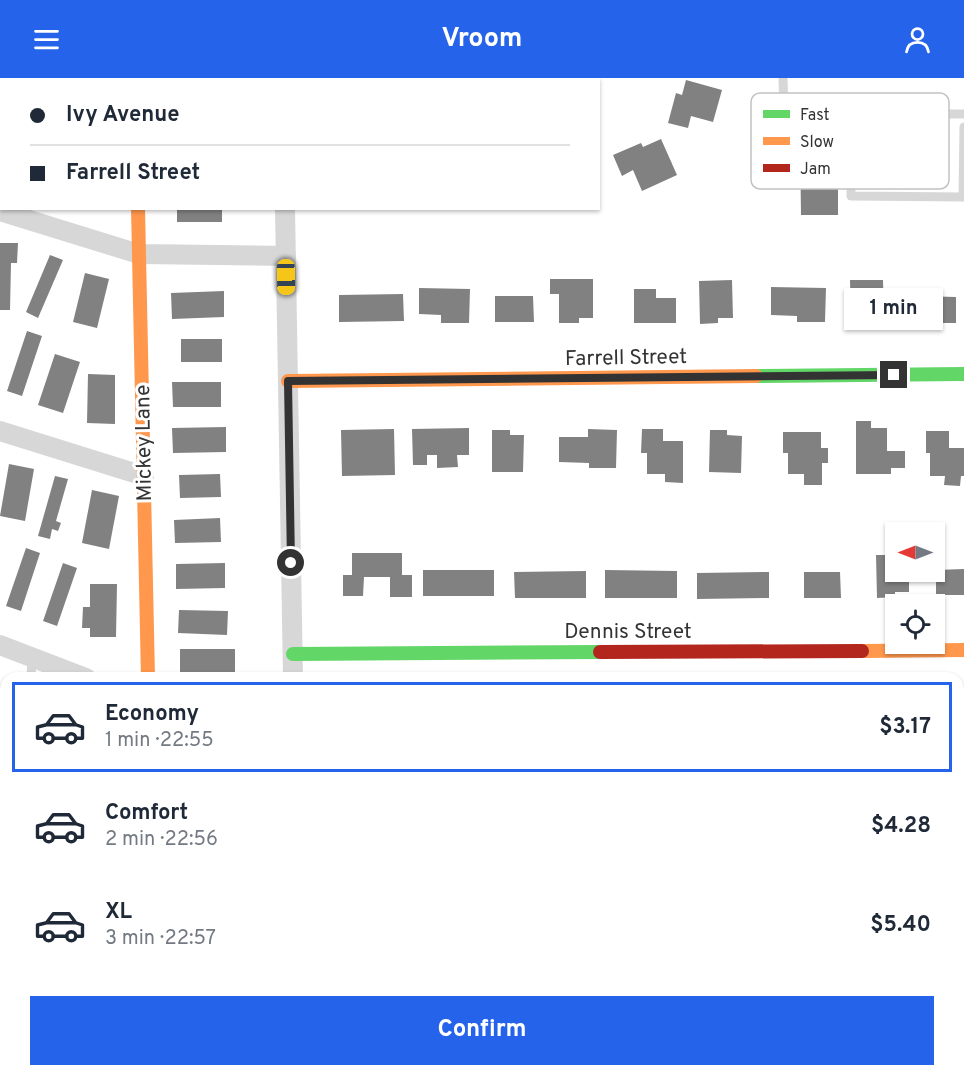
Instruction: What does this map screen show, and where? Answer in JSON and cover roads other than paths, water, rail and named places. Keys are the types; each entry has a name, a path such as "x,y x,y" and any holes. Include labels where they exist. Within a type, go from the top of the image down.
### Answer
{"street":[{"name":"Mickey Lane","path":"138,210 148,672"},
{"path":"285,210 293,672"},
{"path":"0,212 139,254 286,256"},
{"name":"Farrell Street","path":"288,381 964,374"},
{"path":"0,431 144,476"},
{"path":"0,645 71,672"},
{"name":"Dennis Street","path":"292,654 964,650"}],"lane":[{"path":"783,78 783,93"},
{"path":"851,189 851,196 963,197 964,127"},
{"path":"31,672 32,657"}]}
